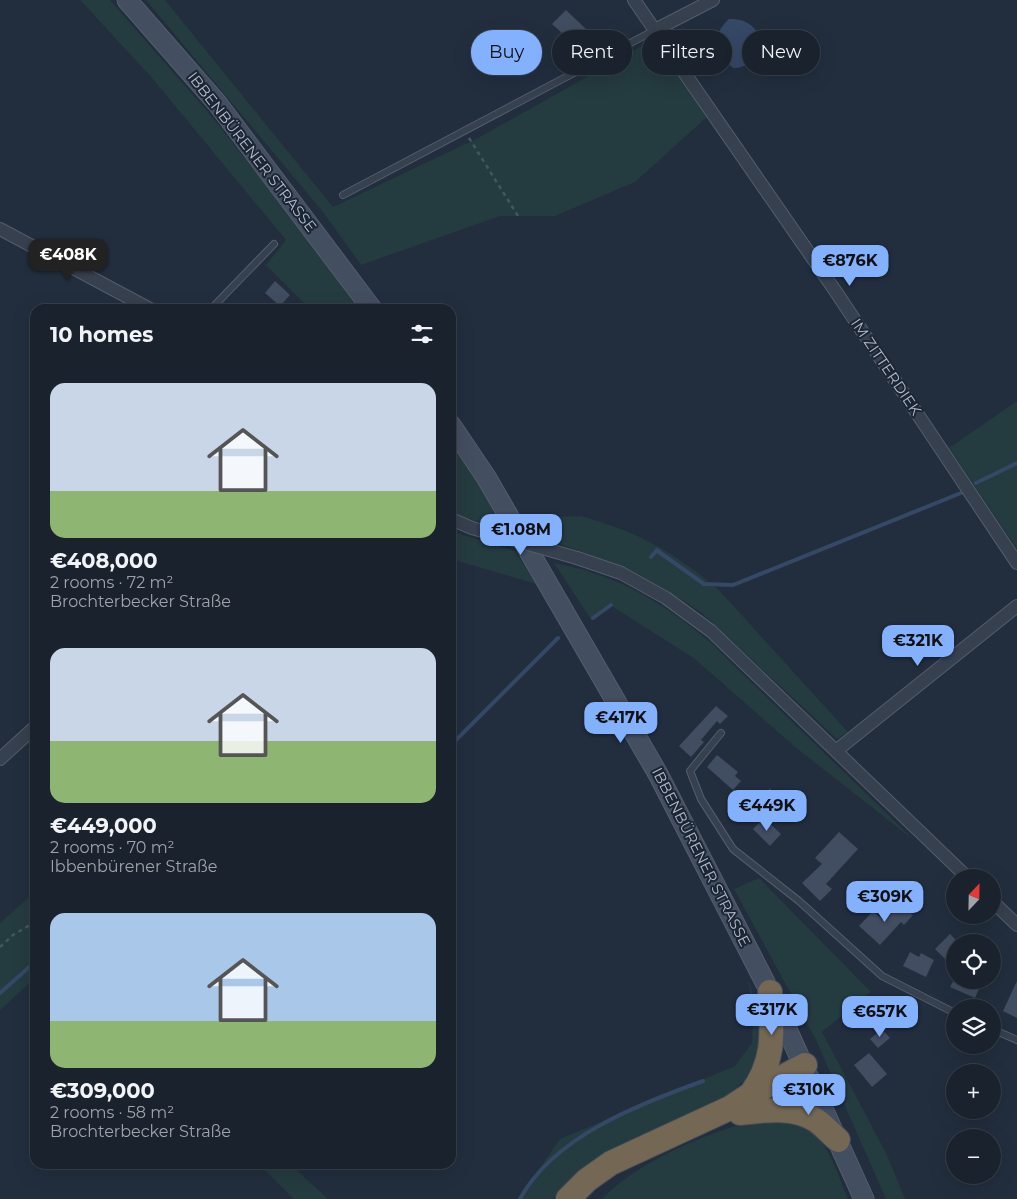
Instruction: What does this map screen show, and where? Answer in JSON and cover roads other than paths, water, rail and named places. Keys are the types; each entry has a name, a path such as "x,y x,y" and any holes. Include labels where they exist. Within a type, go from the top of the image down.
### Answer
{"highway":[{"path":"746,1103 762,1078 772,1041 770,992"},
{"path":"593,1199 602,1184 629,1163 808,1072"},
{"path":"568,1199 587,1180 611,1163 730,1108 746,1103 767,1110 791,1112 816,1120 838,1140"}],"main road":[{"name":"IBBENBÜRENER STRASSE","path":"127,0 217,103 368,304"},
{"name":"IBBENBÜRENER STRASSE","path":"456,432 486,477 658,774 770,992 808,1072 864,1199"}],"street":[{"name":"IM ZITTERDIEK","path":"634,0 655,30"},
{"path":"655,30 713,0"},
{"name":"IM ZITTERDIEK","path":"686,75 842,300 1017,562"},
{"path":"0,229 141,304"},
{"path":"456,522 621,573 666,598 711,630 959,869"},
{"path":"837,750 1017,606"},
{"path":"0,758 30,731"},
{"path":"1001,910 1017,925"}],"lane":[{"path":"343,196 642,37"},
{"path":"217,304 274,244"},
{"path":"721,733 690,771 701,799 733,849 799,901 882,976 946,1008"},
{"path":"1001,1033 1017,1040"}],"water":[{"path":"729,19 740,20 748,23 756,30 742,30 742,66 732,67 732,30 720,30"}],"waterway":[{"path":"976,483 1017,463"},
{"path":"651,557 657,550 704,584 733,585 961,493"},
{"path":"593,618 611,605"},
{"path":"456,740 558,638"},
{"path":"0,993 30,966"},
{"path":"520,1199 535,1177 576,1140 626,1112 703,1081"}]}
